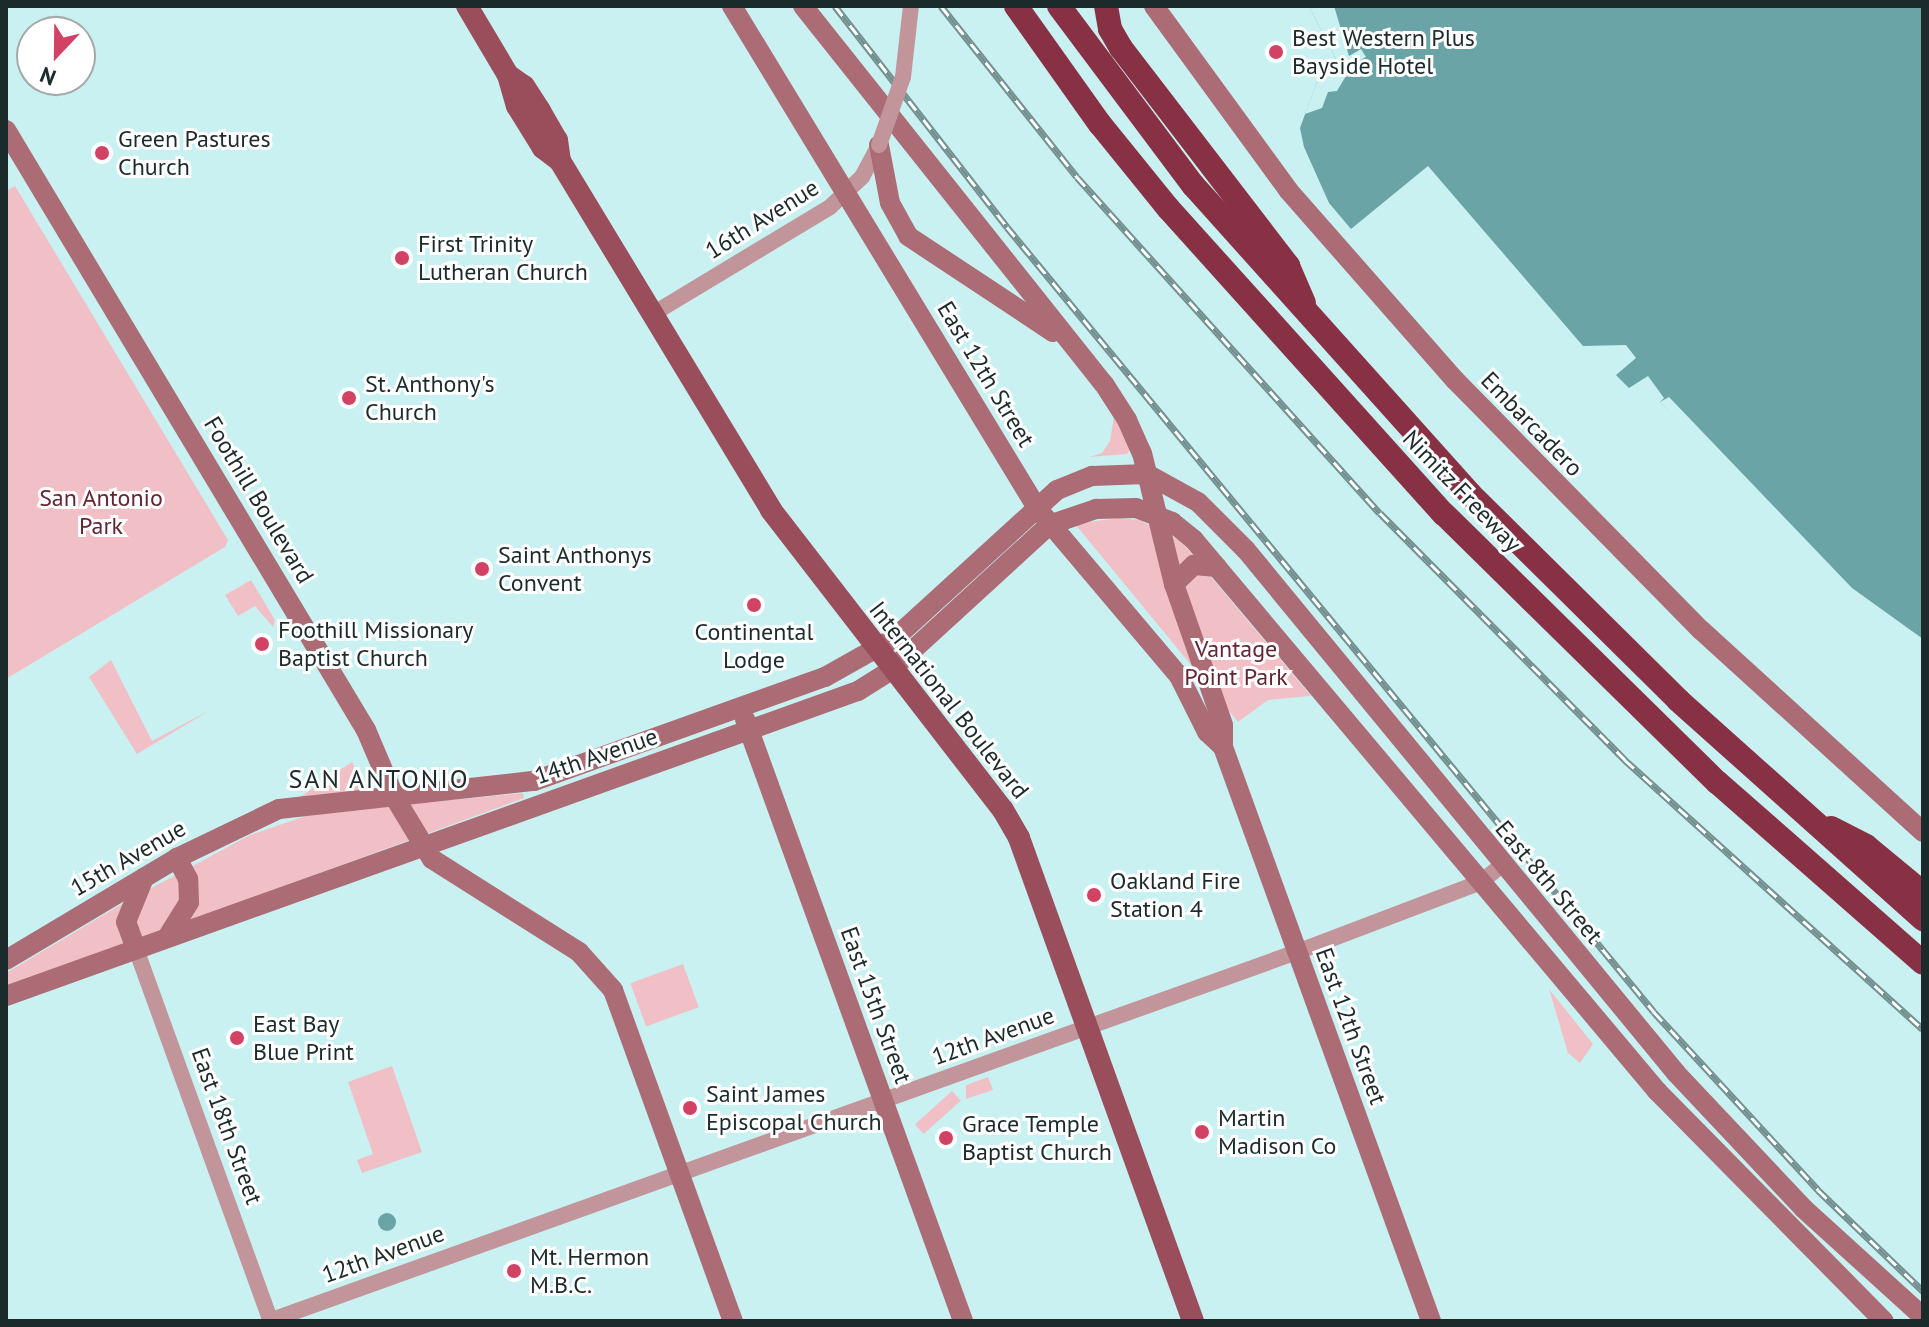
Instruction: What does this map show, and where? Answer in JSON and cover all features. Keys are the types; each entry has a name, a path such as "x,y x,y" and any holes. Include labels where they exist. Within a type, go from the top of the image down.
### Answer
{"highway":[{"name":"Nimitz Freeway","path":"1016,6 1100,124 1168,208 1444,514 1717,782 1923,963"},
{"name":"Nimitz Freeway","path":"1059,6 1193,185 1311,320 1512,537 1800,813 1923,919"},
{"path":"1106,6 1110,29 1121,48 1288,266 1311,320"},
{"path":"1800,813 1866,846 1923,893"}],"main road":[{"name":"International Boulevard","path":"467,6 508,75 510,94 535,136 560,161 771,510 891,670 1003,810 1019,838 1193,1321"},
{"name":"East 12th Street","path":"732,6 1037,508 1179,676 1207,732 1223,747"},
{"name":"East 12th Street","path":"803,6 1076,349 1118,405 1142,453 1174,584 1223,725 1223,747 1431,1321"},
{"name":"Embarcadero","path":"1154,6 1288,190 1475,402 1701,630 1923,832"},
{"name":"Foothill Boulevard","path":"6,130 366,730 395,798 423,845 445,869 579,952 607,979 733,1321"},
{"path":"878,156 890,203 908,236 1076,349"},
{"name":"14th Avenue","path":"279,809 534,781 825,677 876,650 1037,508 1074,481 1147,474"},
{"name":"East 8th Street","path":"1147,474 1198,502 1246,550 1501,866 1716,1117 1803,1208 1923,1317"},
{"name":"14th Avenue","path":"6,996 858,691 891,670 1049,525 1096,509 1136,508 1158,515"},
{"path":"1158,515 1184,530 1217,567 1657,1091 1871,1313 1884,1321"},
{"path":"1174,584 1194,565 1217,567"},
{"name":"East 15th Street","path":"744,707 747,732 963,1321"},
{"name":"15th Avenue","path":"6,960 177,858 279,809"},
{"path":"166,938 189,902 188,879 177,858"},
{"path":"136,949 126,922 132,898 147,875"}],"street":[{"name":"16th Avenue","path":"651,315 848,193 878,156 903,77 911,6"},
{"name":"12th Avenue","path":"271,1321 1297,952 1481,882 1501,866"},
{"name":"East 18th Street","path":"136,949 271,1321"}],"green space":[{"name":"San Antonio Park","path":"15,186 228,540 225,547 6,679 6,191"},
{"path":"1114,416 1130,449 1127,454 1089,457 1102,453 1110,441"},
{"name":"Vantage Point Park","path":"1118,518 1139,520 1181,541 1311,696 1268,700 1238,722 1075,524"},
{"path":"251,580 275,620 273,627 255,606 238,616 225,595"},
{"path":"111,660 152,741 212,709 137,754 89,677"},
{"path":"352,762 377,807 523,793 524,798 6,988 6,973 122,904 250,835 317,812 294,801"},
{"path":"683,964 699,1007 646,1026 630,983"},
{"path":"1549,989 1593,1044 1580,1063 1568,1053"},
{"path":"392,1066 422,1152 362,1173 357,1160 373,1154 348,1082"},
{"path":"988,1077 993,1090 966,1099 966,1085"},
{"path":"952,1091 961,1101 924,1134 915,1124"}],"water":[{"path":"1309,6 1923,6 1923,651 1805,553 1660,402 1664,398 1648,376 1629,388 1616,375 1636,358 1626,345 1583,346 1428,166 1351,229 1329,203 1304,147 1300,128 1318,79 1339,65"},
{"path":"387,1213 396,1222 387,1231 378,1222"}],"pier":[{"path":"1309,6 1334,6 1349,56 1361,49 1366,57 1353,64 1337,91 1328,92 1322,108 1305,114 1318,79 1339,65"},
{"path":"1669,397 1852,588 1923,639 1923,655 1852,609 1660,402"}],"railway":[{"path":"835,6 1007,227 1654,1012 1818,1190 1923,1291"},
{"path":"941,6 1077,177 1380,513 1625,760 1923,1029"}],"place":[{"name":"Best Western Plus Bayside Hotel","path":"1276,52"},
{"name":"Green Pastures Church","path":"102,153"},
{"name":"First Trinity Lutheran Church","path":"402,258"},
{"name":"St. Anthony's Church","path":"349,398"},
{"name":"Saint Anthonys Convent","path":"482,569"},
{"name":"Continental Lodge","path":"754,605"},
{"name":"Foothill Missionary Baptist Church","path":"262,644"},
{"name":"Oakland Fire Station 4","path":"1094,895"},
{"name":"East Bay Blue Print","path":"237,1038"},
{"name":"Saint James Episcopal Church","path":"690,1108"},
{"name":"Martin Madison Co","path":"1202,1132"},
{"name":"Grace Temple Baptist Church","path":"946,1138"},
{"name":"Mt. Hermon M.B.C.","path":"514,1271"}],"district":[{"name":"SAN ANTONIO","path":"379,779"}]}
